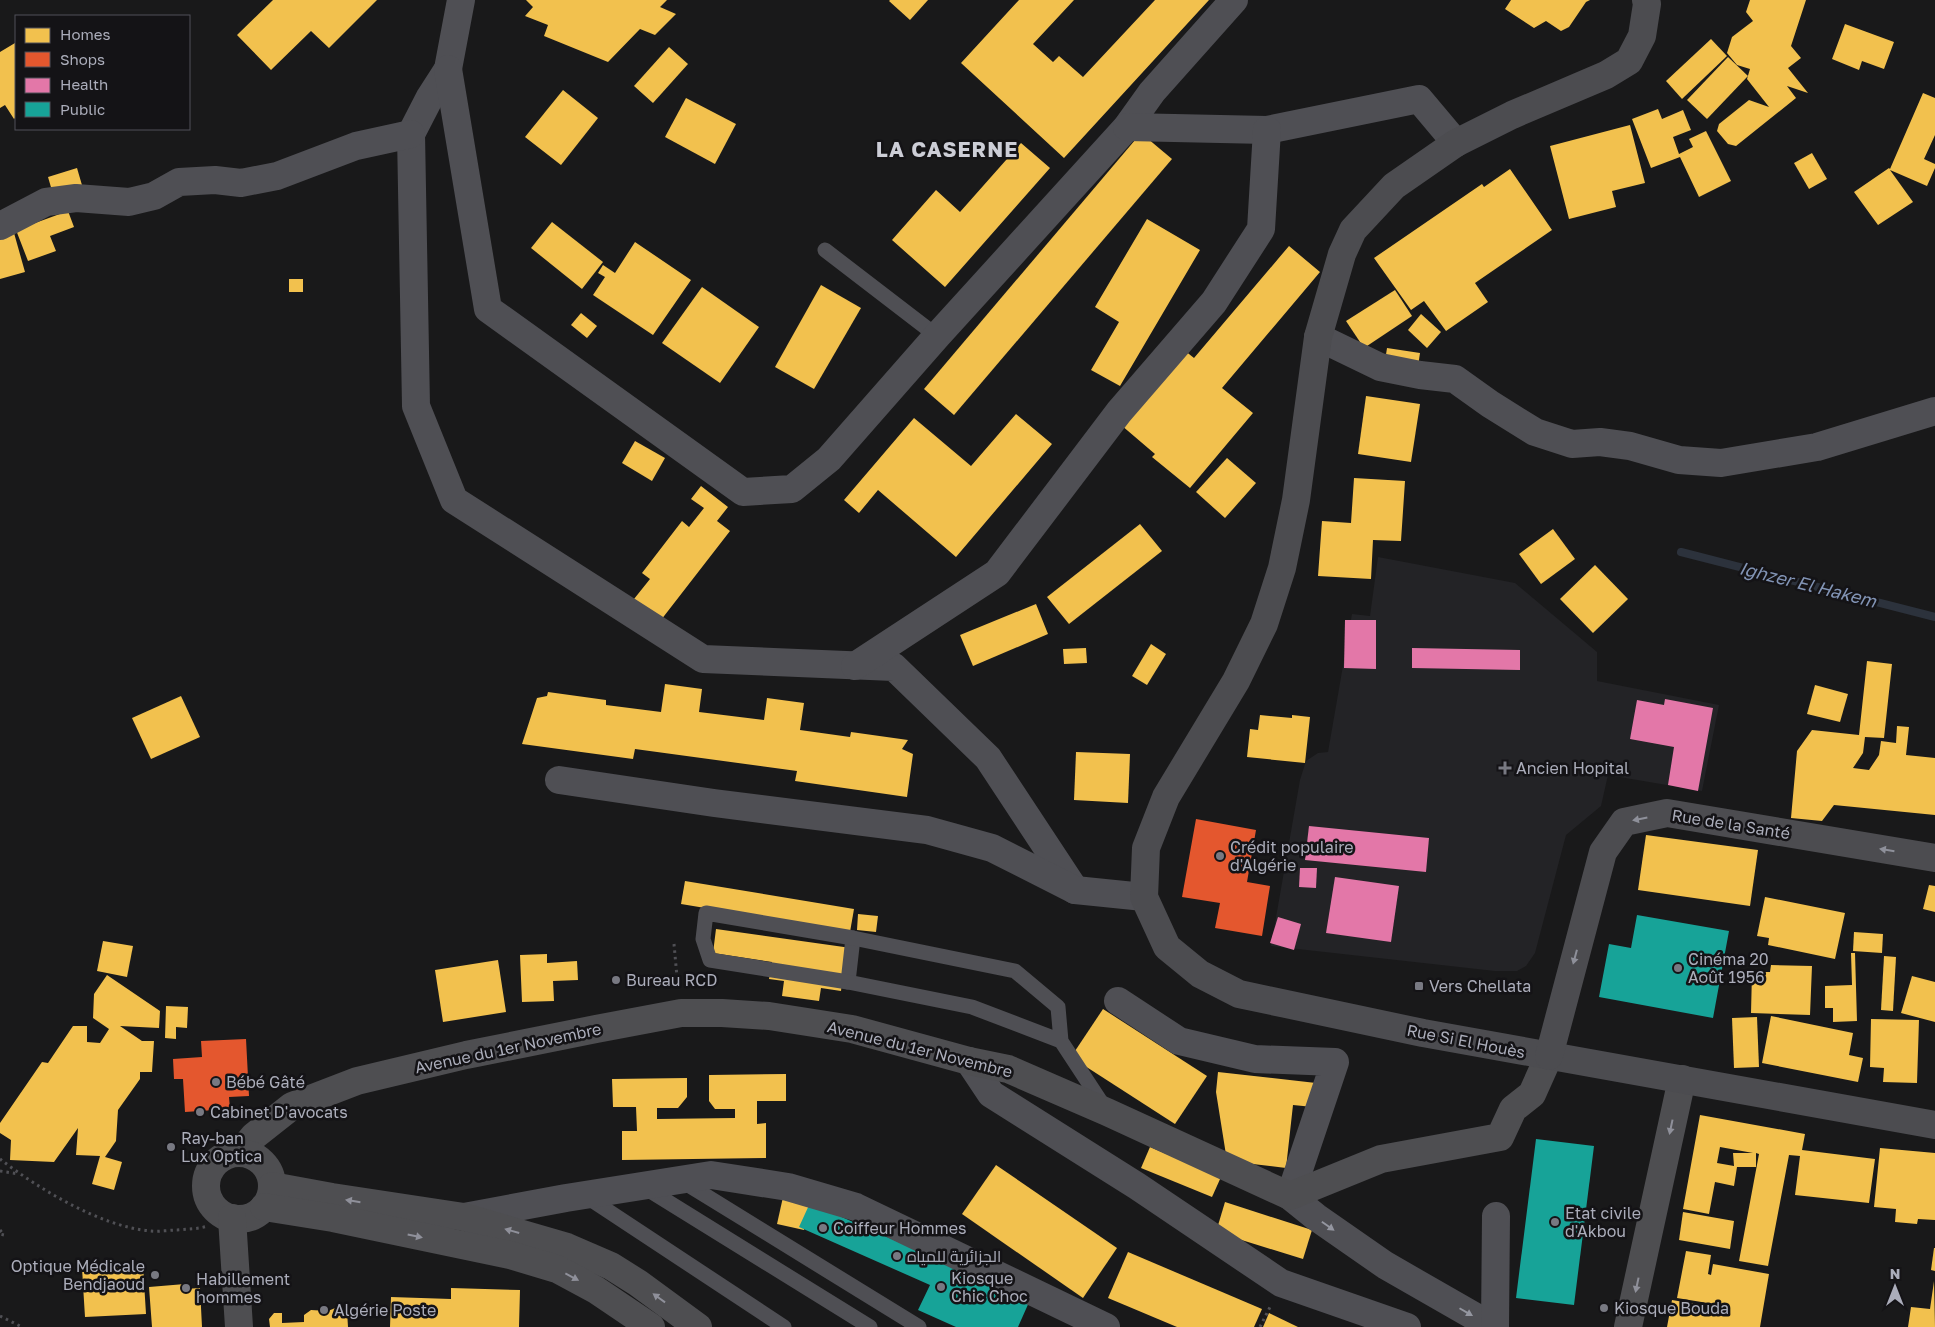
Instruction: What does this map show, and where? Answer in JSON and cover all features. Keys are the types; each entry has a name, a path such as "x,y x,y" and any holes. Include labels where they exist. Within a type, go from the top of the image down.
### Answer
{"main road":[{"name":"Rue Si El Houès","path":"1646,0 1642,36 1629,61 1606,75 1512,115 1456,143 1394,186 1353,230 1342,254 1318,337 1296,500 1282,568 1264,624 1236,681 1166,797 1146,848 1144,897 1167,947 1200,974 1239,994 1423,1033 1935,1125"},
{"name":"Rue de la Santé","path":"1549,1056 1603,852 1624,822 1667,813 1935,858"}],"street":[{"path":"461,0 448,69 488,309 743,492 792,489 829,459 937,336 1127,127 1152,92 1234,0"},
{"path":"448,69 430,97 412,134 416,406 454,500 703,659 894,667 988,758 1075,890"},
{"path":"1127,127 1267,130 1419,98 1456,143"},
{"path":"856,666 997,573 1119,412 1214,302 1261,229 1267,130"},
{"path":"0,226 46,202 76,198 128,202 154,196 179,182 215,180 241,183 277,176 356,146 412,134"},
{"path":"1318,337 1380,367 1420,375 1455,379 1490,404 1535,432 1572,444 1600,442 1630,446 1679,460 1720,463 1816,447 1935,410"},
{"path":"559,780 714,803 927,830 992,848 1075,890 1144,897"},
{"path":"1118,1002 1179,1042 1255,1059 1336,1062 1290,1196"},
{"name":"Avenue du 1er Novembre","path":"240,1153 254,1136 292,1106 357,1081 466,1055 681,1013 769,1016 852,1029 969,1061 1008,1069 1290,1196"},
{"path":"1290,1196 1381,1159 1500,1137 1513,1110 1532,1094 1549,1056"},
{"path":"969,1061 990,1094 1137,1186 1281,1282 1407,1327"},
{"path":"1628,1327 1682,1079"},
{"path":"229,1154 251,1155 268,1169 272,1180 268,1196 253,1216 232,1218 222,1214 208,1198 206,1187 208,1176 212,1167 229,1154"},
{"path":"464,1218 584,1195 711,1175 788,1187 856,1207 1106,1327"},
{"path":"268,1196 332,1198 464,1218 568,1247 610,1266 638,1283 698,1327"},
{"path":"268,1196 333,1218 520,1258 557,1269 596,1290 651,1327"},
{"path":"1290,1196 1385,1266 1494,1327 1496,1216"},
{"path":"232,1218 239,1327"}],"lane":[{"path":"825,250 937,336"},
{"path":"1061,1041 972,1007 848,982 710,960 703,939 706,913 853,938 1015,971 1058,1007 1061,1041 1107,1112"},
{"path":"848,982 853,938"},
{"path":"681,1180 919,1327"},
{"path":"642,1186 870,1327"},
{"path":"584,1195 784,1327"}],"path":[{"path":"674,944 681,1013"},
{"path":"0,1159 19,1174 79,1209 112,1223 151,1231 200,1229 232,1218"},
{"path":"0,1171 19,1174"},
{"path":"0,1230 4,1235 0,1234"},
{"path":"0,1316 22,1327"}],"shaded area":[{"name":"Ancien Hopital","path":"1378,557 1515,583 1597,652 1597,681 1719,705 1702,791 1608,775 1601,806 1566,835 1535,953 1526,966 1517,971 1495,971 1271,946 1300,780 1306,761 1318,753 1328,752 1352,614 1370,616"}],"building: Homes":[{"path":"273,0 377,0 329,48 311,31 271,70 237,35"},
{"path":"526,0 667,0 660,7 676,14 655,35 640,29 608,62 544,36 548,25 525,16 533,7"},
{"path":"890,0 928,0 910,20"},
{"path":"1019,0 1074,0 1033,44 1053,62 1059,56 1083,77 1155,0 1209,0 1064,158 961,63"},
{"path":"1511,0 1590,0 1586,2 1569,27 1561,31 1546,21 1534,28 1505,9"},
{"path":"1750,0 1806,0 1791,46 1801,58 1788,68 1808,93 1787,86 1796,98 1736,146 1728,144 1717,131 1719,124 1749,100 1769,107 1747,79 1750,69 1737,65 1727,53 1732,37 1753,21 1746,12"},
{"path":"1845,24 1894,42 1884,69 1862,61 1859,70 1832,59"},
{"path":"1711,39 1727,56 1682,99 1666,81"},
{"path":"15,43 14,119 5,105 0,108 0,52"},
{"path":"669,47 688,64 653,103 634,86"},
{"path":"1728,57 1748,76 1707,119 1687,100"},
{"path":"563,90 598,118 561,165 525,137"},
{"path":"1923,93 1935,98 1935,135 1924,159 1935,164 1935,168 1927,186 1890,170 1913,202 1878,225 1854,192 1890,169"},
{"path":"686,98 736,124 715,164 665,137"},
{"path":"1658,109 1662,119 1683,110 1691,130 1673,137 1679,154 1693,147 1689,139 1706,131 1731,181 1699,197 1680,157 1651,168 1632,119"},
{"path":"1630,125 1645,183 1612,191 1616,207 1569,219 1550,146"},
{"path":"1141,133 1172,159 954,415 924,389"},
{"path":"1021,143 1050,168 945,287 892,240 936,190 960,212"},
{"path":"1812,153 1827,179 1809,189 1794,163"},
{"path":"77,168 84,192 55,201 48,177"},
{"path":"1510,169 1552,230 1475,283 1488,302 1446,331 1424,301 1411,310 1374,258 1482,184 1484,187"},
{"path":"68,211 74,227 50,236 56,251 28,261 16,230"},
{"path":"1147,219 1200,250 1120,386 1091,370 1119,322 1095,307"},
{"path":"552,222 603,262 582,289 531,248"},
{"path":"14,233 25,272 0,279 0,237"},
{"path":"635,242 691,280 653,335 593,295 605,277 598,273 603,265 615,273"},
{"path":"1289,246 1320,272 1222,388 1253,413 1190,488 1152,457 1155,454 1121,425 1184,350 1194,358"},
{"path":"289,279 303,279 303,292 289,292"},
{"path":"821,285 861,308 814,389 775,367"},
{"path":"702,287 759,327 720,383 662,343"},
{"path":"1395,290 1412,316 1364,348 1346,321"},
{"path":"581,313 597,326 587,338 571,325"},
{"path":"1421,314 1441,332 1427,348 1408,330"},
{"path":"1387,348 1420,353 1417,373 1384,368"},
{"path":"1366,396 1420,404 1411,462 1358,454"},
{"path":"1016,414 1052,444 956,557 878,490 859,513 844,500 914,418 971,466"},
{"path":"635,441 665,458 652,481 622,463"},
{"path":"1227,458 1256,483 1225,518 1196,492"},
{"path":"1354,478 1405,481 1401,541 1373,540 1371,579 1318,576 1322,521 1351,523"},
{"path":"701,486 728,507 717,521 730,531 661,620 634,599 650,579 642,573 682,521 689,527 704,508 691,499"},
{"path":"1140,524 1162,551 1069,624 1047,597"},
{"path":"1553,529 1575,559 1541,584 1519,554"},
{"path":"1595,565 1628,599 1593,633 1560,599"},
{"path":"1036,604 1048,634 973,666 960,635"},
{"path":"1151,644 1166,654 1147,685 1132,676"},
{"path":"1086,648 1087,663 1064,664 1063,649"},
{"path":"1867,661 1892,664 1884,738 1865,737 1863,753 1853,768 1869,770 1879,755 1881,741 1896,743 1897,726 1909,727 1906,755 1935,758 1935,815 1834,805 1822,821 1791,818 1797,751 1812,730 1859,735"},
{"path":"665,684 702,689 699,712 764,720 767,698 804,703 800,730 850,737 851,732 908,740 902,749 913,754 907,797 795,781 797,771 635,749 633,759 522,744 537,698 547,696 548,692 606,700 606,705 661,712"},
{"path":"1815,685 1848,694 1840,722 1807,714"},
{"path":"181,696 200,737 151,759 132,718"},
{"path":"1260,715 1292,718 1292,715 1310,717 1305,763 1247,757 1250,729 1258,730"},
{"path":"1076,752 1130,754 1128,803 1074,800"},
{"path":"1646,835 1758,850 1750,906 1638,890"},
{"path":"685,881 854,909 850,932 681,904"},
{"path":"1929,885 1935,886 1935,912 1923,909"},
{"path":"1765,897 1845,913 1835,959 1768,945 1769,938 1757,936"},
{"path":"858,914 878,916 876,932 857,930"},
{"path":"716,929 851,948 844,965 841,991 821,988 819,1001 782,996 784,981 769,979 772,962 713,953"},
{"path":"1854,932 1883,934 1882,953 1853,951"},
{"path":"103,941 133,946 127,977 97,971"},
{"path":"1851,953 1855,953 1857,1021 1833,1022 1833,1008 1825,1008 1825,986 1852,985"},
{"path":"547,954 547,963 577,961 578,980 553,981 554,1001 522,1002 520,955"},
{"path":"1884,956 1896,957 1893,1011 1881,1010"},
{"path":"498,960 506,1012 443,1022 435,970"},
{"path":"1771,965 1812,966 1810,1015 1751,1013 1752,972 1770,972"},
{"path":"107,975 160,1011 159,1028 120,1026 142,1041 154,1041 152,1072 140,1072 140,1079 118,1110 116,1141 105,1157 122,1162 114,1190 92,1184 100,1156 76,1155 78,1128 54,1162 10,1160 11,1140 0,1133 0,1123 42,1062 48,1063 73,1026 87,1026 87,1042 100,1043 109,1029 93,1018 94,994"},
{"path":"1912,976 1935,982 1935,1022 1901,1013"},
{"path":"166,1006 188,1007 187,1028 176,1027 176,1039 165,1038"},
{"path":"1103,1009 1207,1076 1175,1124 1071,1057"},
{"path":"1771,1016 1853,1033 1849,1055 1863,1058 1858,1082 1762,1063"},
{"path":"1757,1017 1759,1067 1734,1068 1732,1018"},
{"path":"1871,1019 1919,1020 1917,1083 1883,1082 1884,1068 1870,1067"},
{"path":"1218,1072 1316,1083 1313,1107 1293,1105 1286,1168 1227,1161 1216,1092"},
{"path":"786,1074 786,1101 757,1101 757,1124 766,1123 766,1158 622,1160 622,1131 637,1131 636,1107 613,1107 612,1079 687,1078 687,1097 678,1108 657,1108 657,1119 735,1118 735,1109 715,1109 709,1101 709,1075"},
{"path":"1700,1115 1805,1134 1802,1150 1875,1159 1869,1203 1795,1195 1800,1156 1789,1155 1768,1266 1739,1261 1759,1154 1756,1153 1756,1167 1737,1167 1734,1186 1715,1182 1709,1214 1683,1209","holes":["1720,1147 1753,1153 1733,1153 1734,1166 1717,1163"]},
{"path":"1150,1147 1221,1177 1212,1197 1141,1168"},
{"path":"1880,1148 1935,1153 1935,1220 1918,1219 1917,1224 1895,1222 1896,1209 1874,1207"},
{"path":"996,1165 1117,1248 1083,1298 962,1214"},
{"path":"783,1197 810,1203 804,1230 777,1224"},
{"path":"1225,1202 1312,1230 1303,1259 1216,1232"},
{"path":"1683,1212 1734,1221 1730,1249 1679,1240"},
{"path":"1935,1248 1935,1271 1931,1270"},
{"path":"1686,1251 1711,1255 1708,1274 1711,1275 1713,1264 1769,1274 1760,1327 1667,1327 1672,1300 1725,1309 1726,1306 1677,1298"},
{"path":"1128,1252 1262,1309 1254,1327 1177,1327 1108,1298"},
{"path":"143,1265 146,1314 85,1317 82,1268"},
{"path":"1934,1281 1935,1327 1908,1327 1911,1307 1930,1309"},
{"path":"185,1284 185,1289 200,1288 202,1327 152,1327 149,1287"},
{"path":"451,1288 520,1290 519,1327 390,1327 391,1297 451,1299"},
{"path":"340,1306 347,1311 348,1327 270,1327 269,1319 274,1313 282,1313 282,1323 304,1322 304,1315 311,1310 328,1311"},
{"path":"1269,1313 1298,1327 1263,1327"}],"building: Shops":[{"name":"Crédit populaire d'Algérie","path":"1196,819 1256,830 1247,882 1270,886 1262,936 1215,928 1220,903 1182,897"},
{"path":"246,1039 249,1096 229,1097 230,1109 185,1112 183,1079 174,1079 173,1059 202,1057 201,1041"}],"building: Health":[{"path":"1345,620 1376,620 1376,669 1344,668"},
{"path":"1412,648 1520,650 1520,670 1412,668"},
{"path":"1665,699 1713,708 1698,791 1668,785 1674,747 1630,739 1637,700 1664,705"},
{"path":"1309,826 1429,838 1426,872 1305,860"},
{"path":"1300,868 1317,868 1316,888 1299,887"},
{"path":"1335,877 1399,886 1391,942 1326,933"},
{"path":"1278,917 1301,924 1294,950 1270,943"}],"building: Public":[{"path":"1637,915 1729,931 1713,1018 1599,997 1609,944 1631,948"},
{"name":"Etat civile d'Akbou","path":"1536,1139 1594,1146 1574,1305 1516,1298"},
{"name":"الجزائرية للمياه","path":"810,1203 1030,1300 1018,1327 956,1327 918,1310 930,1285 799,1227"}],"waterway":[{"name":"Ighzer El Hakem","path":"1681,552 1935,617"}],"place":[{"name":"Ancien Hopital","path":"1505,768"},
{"name":"Crédit populaire d'Algérie","path":"1220,856"},
{"name":"Cinéma 20 Août 1956","path":"1678,968"},
{"name":"Bureau RCD","path":"616,980"},
{"name":"Vers Chellata","path":"1419,986"},
{"name":"Bébé Gâté","path":"216,1082"},
{"name":"Cabinet D'avocats","path":"200,1112"},
{"name":"Ray-ban Lux Optica","path":"171,1147"},
{"name":"Etat civile d'Akbou","path":"1555,1222"},
{"name":"Coiffeur Hommes","path":"823,1228"},
{"name":"الجزائرية للمياه","path":"897,1256"},
{"name":"Optique Médicale Bendjaoud","path":"155,1275"},
{"name":"Kiosque Chic Choc","path":"941,1287"},
{"name":"Habillement hommes","path":"186,1288"},
{"name":"Kiosque Bouda","path":"1604,1308"},
{"name":"Algérie Poste","path":"324,1310"}],"district":[{"name":"LA CASERNE","path":"947,149"}]}
